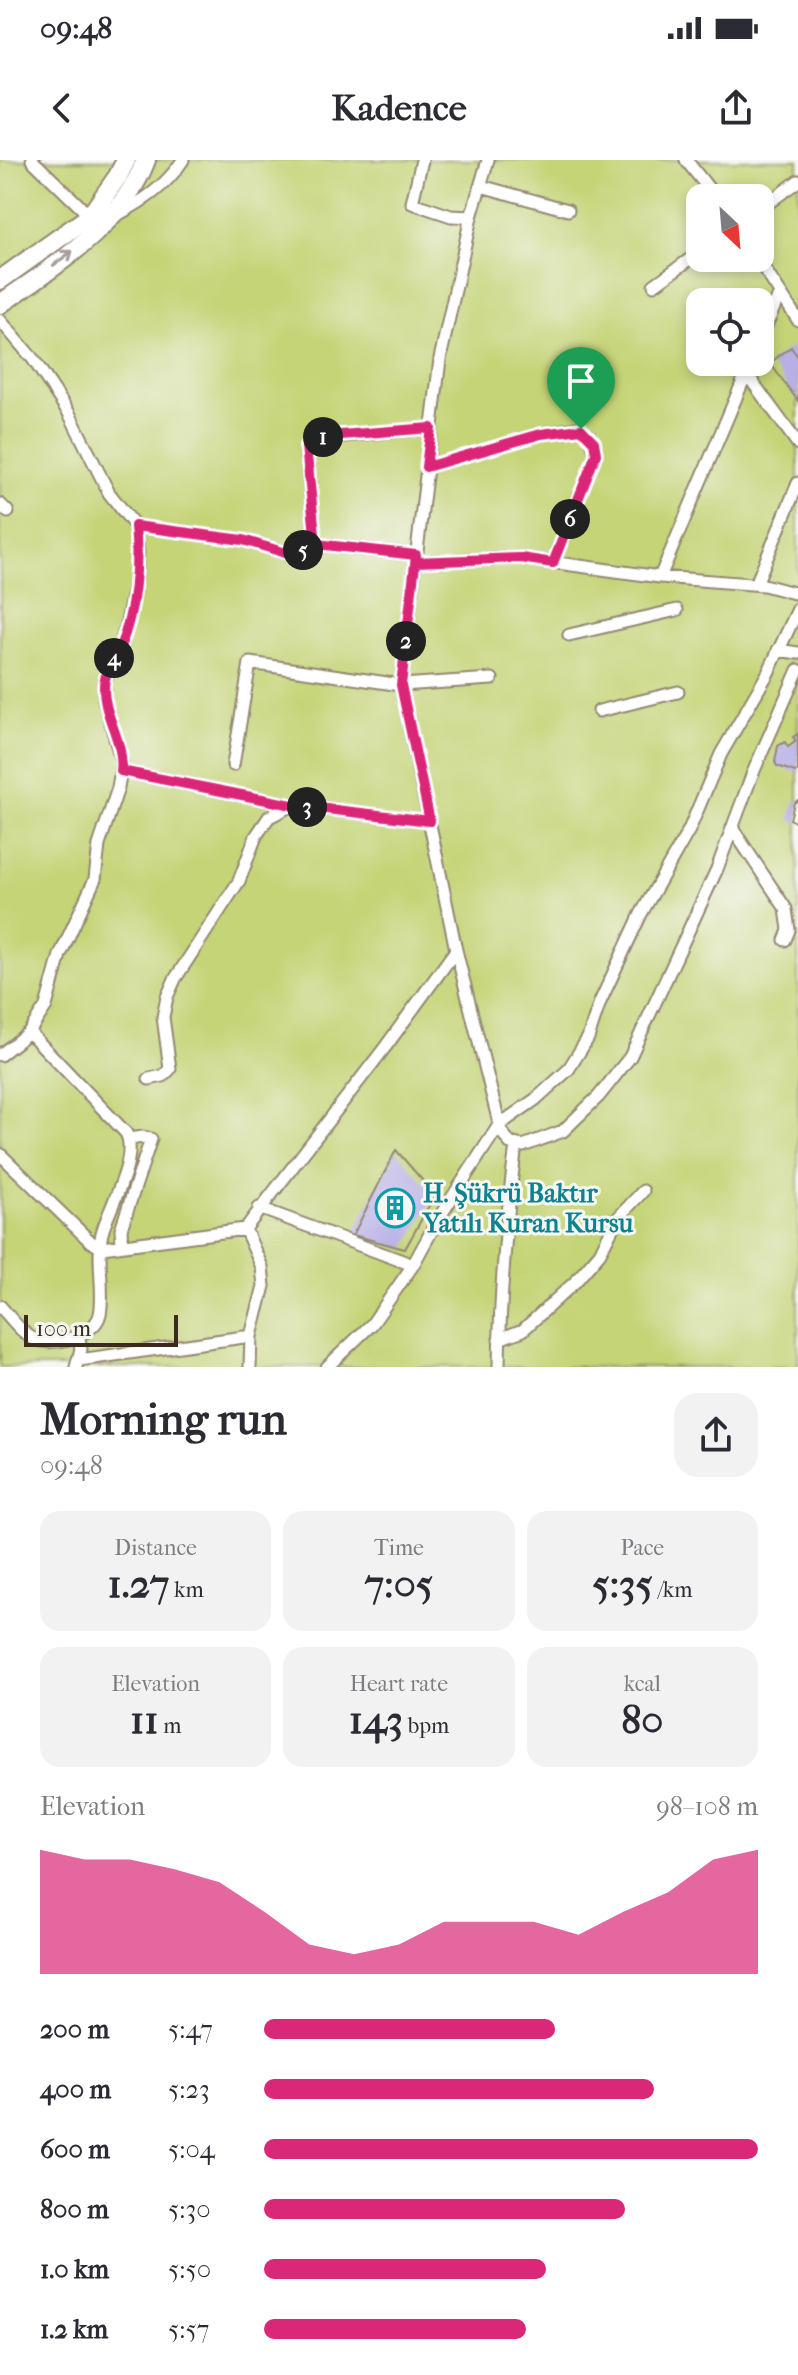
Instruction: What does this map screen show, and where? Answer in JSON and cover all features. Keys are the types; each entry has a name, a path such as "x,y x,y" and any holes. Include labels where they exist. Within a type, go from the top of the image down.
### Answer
{"main road":[{"path":"0,280 90,216 126,160"},
{"path":"0,304 113,217 141,174 146,160"}],"street":[{"path":"32,160 90,216"},
{"path":"113,217 146,199 174,174 183,160"},
{"path":"422,160 412,203 442,214 471,217"},
{"path":"488,160 471,217 440,359 401,685 456,950 499,1125 505,1138 516,1145 530,1145 563,1131 599,1096 630,1057 717,869 798,670"},
{"path":"686,160 705,184"},
{"path":"774,199 798,181"},
{"path":"481,186 568,210"},
{"path":"654,285 686,262"},
{"path":"766,272 798,320"},
{"path":"774,307 780,293"},
{"path":"0,320 33,359 69,413 109,493 135,526 138,552 126,626 104,682 104,699 119,744 121,771 99,845 95,879 60,955 46,1006 29,1032 0,1055"},
{"path":"660,577 745,376"},
{"path":"753,376 798,444"},
{"path":"316,544 306,451 308,442 315,437 431,428"},
{"path":"426,467 541,434 576,428 586,432 594,442 596,454 553,563"},
{"path":"756,584 798,483"},
{"path":"135,526 243,540 283,552 295,552 316,544 416,558 521,558 660,577 756,584 798,594"},
{"path":"327,1367 372,1324 413,1265 437,1221 499,1125 536,1099 568,1070 588,1038 600,1002 641,914 689,830 721,754 798,609"},
{"path":"569,635 677,610"},
{"path":"778,650 798,653"},
{"path":"233,765 250,663 401,685 492,679"},
{"path":"599,711 678,692"},
{"path":"121,771 292,805 430,821"},
{"path":"149,1079 163,1076 170,1069 163,1017 175,979 239,881 262,826 269,817 292,805"},
{"path":"732,828 786,909 789,930 785,940"},
{"path":"0,1154 91,1242 102,1248 245,1229 456,950"},
{"path":"0,1306 26,1334 36,1340 50,1341 78,1335 94,1325 101,1312 99,1268 102,1236 130,1153 129,1139 29,1032"},
{"path":"122,1245 121,1229 151,1139 129,1139"},
{"path":"499,1367 505,1227 516,1145"},
{"path":"499,1339 523,1330 575,1282 600,1253 617,1219 643,1191"},
{"path":"259,1208 413,1265"},
{"path":"245,1229 262,1267 264,1286 251,1336 250,1367"},
{"path":"78,1335 81,1349 78,1364 251,1336"}],"green space":[{"path":"0,160 798,160 798,1367 0,1367"}],"building":[{"path":"791,347 798,357 798,401 774,368 774,360"},
{"path":"798,734 798,771 777,766 778,746 785,742 788,747 796,741 793,737"},
{"path":"798,800 798,824 790,819 794,803"},
{"path":"396,1150 435,1195 405,1249 353,1235"}],"place":[{"name":"H. Şükrü Baktır Yatılı Kuran Kursu","path":"395,1208"}],"route":[{"path":"581,429 541,434 426,467 431,428 315,437 306,446 316,544 416,555 401,685 430,821 292,805 121,771 119,744 104,699 104,682 120,647 136,578 138,552 135,526 243,540 283,552 295,552 316,544 416,555 416,562 521,558 553,563 596,454 594,442 581,429"}]}
